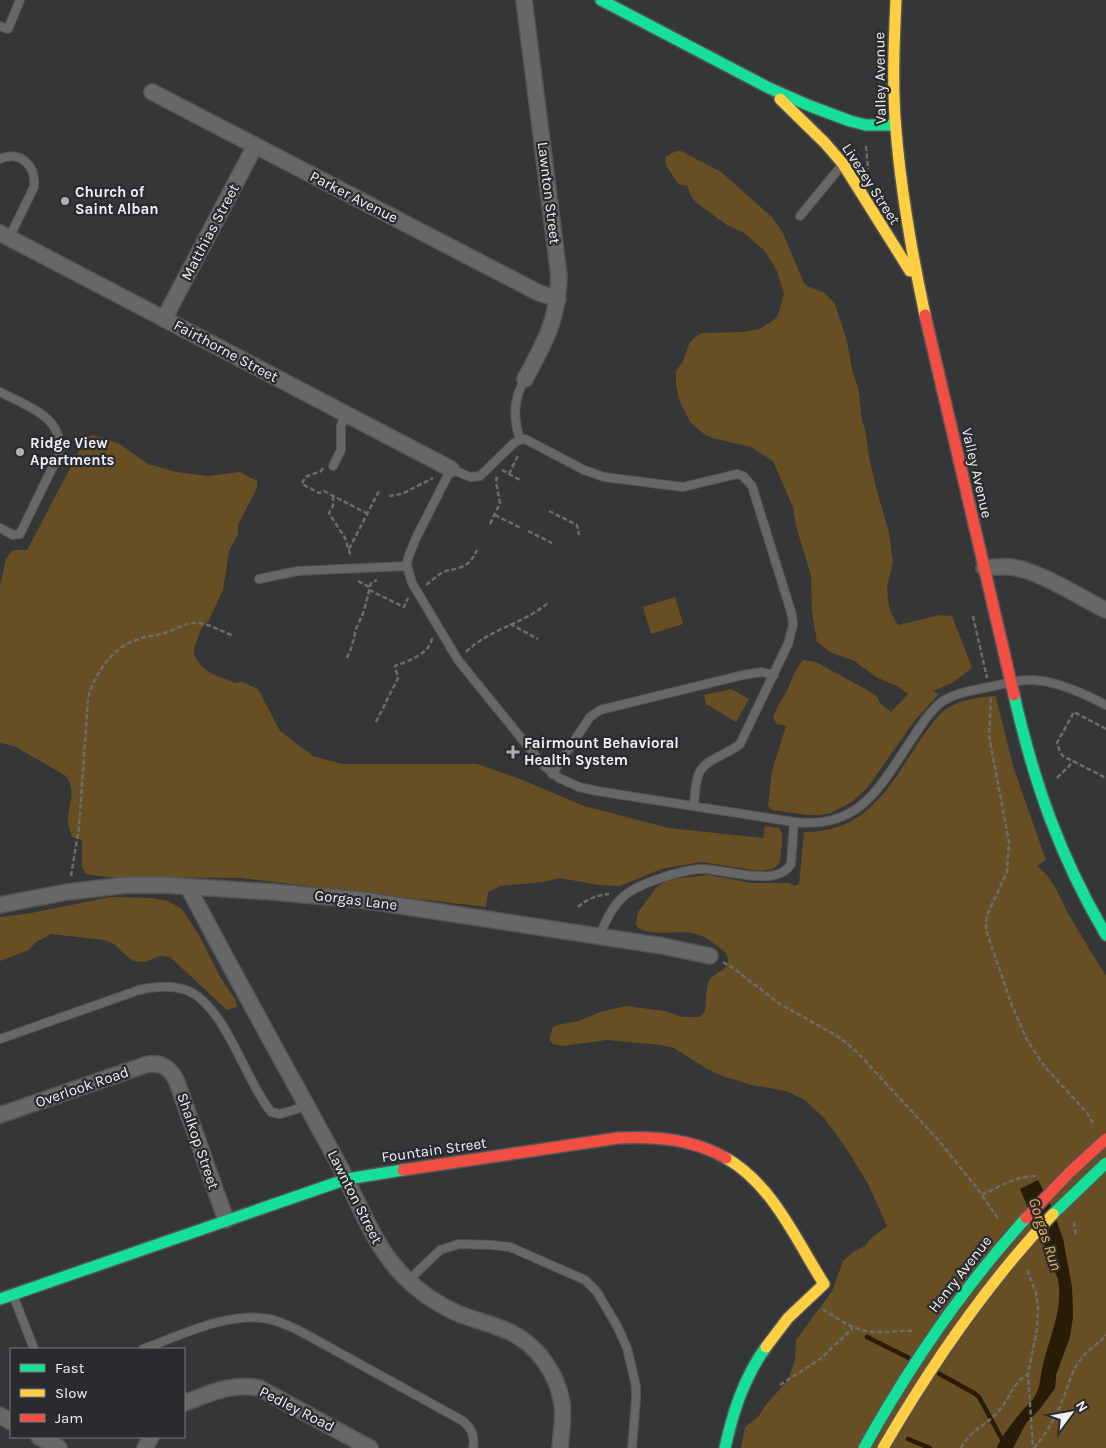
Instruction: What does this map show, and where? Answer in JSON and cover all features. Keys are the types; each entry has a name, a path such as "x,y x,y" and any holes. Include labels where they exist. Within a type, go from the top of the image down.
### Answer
{"street":[{"name":"Lawnton Street","path":"524,0 559,276 558,299 548,335 525,379"},
{"name":"Livezey Street","path":"601,0 769,88 850,122 878,126 895,125"},
{"name":"Valley Avenue","path":"896,0 895,125 901,194 917,282 1031,764 1052,825 1076,882 1106,935"},
{"name":"Livezey Street","path":"769,88 825,143 843,164 917,282"},
{"name":"Parker Avenue","path":"152,92 539,293 558,299"},
{"name":"Matthias Street","path":"164,319 255,146"},
{"name":"Fairthorne Street","path":"4,236 451,469"},
{"path":"984,568 998,566 1027,570 1106,610"},
{"name":"Gorgas Lane","path":"0,905 67,892 127,885 326,896 524,924 663,946 710,956"},
{"name":"Lawnton Street","path":"188,887 347,1179 385,1253 397,1270 422,1293 447,1308 508,1331 519,1337 538,1354 554,1377 562,1403 563,1415 560,1448"},
{"name":"Overlook Road","path":"0,1116 145,1065 158,1064 164,1066"},
{"name":"Shalkop Street","path":"164,1066 170,1070 177,1082 226,1220"},
{"name":"Fountain Street","path":"0,1299 347,1179 639,1136 675,1138 694,1143 730,1160 747,1173 776,1206 824,1284 810,1296"},
{"name":"Henry Avenue","path":"864,1448 893,1395 924,1348 981,1270 1033,1209 1106,1140"},
{"name":"Henry Avenue","path":"883,1448 918,1388 983,1296 1040,1228 1106,1163"},
{"path":"725,1448 732,1417 750,1372 776,1331 789,1315 810,1296"},
{"name":"Pedley Road","path":"185,1403 230,1387 250,1386 267,1392 370,1448"},
{"path":"41,1438 59,1448"}],"lane":[{"path":"0,26 8,29 20,0"},
{"path":"0,159 11,156 20,158 27,163 35,178 34,187 4,236"},
{"path":"800,216 843,164"},
{"path":"520,440 514,417 518,393 525,379"},
{"path":"0,392 52,422 58,432 60,442 59,454 20,534 13,535 0,528"},
{"path":"330,465 341,450 341,426 345,414"},
{"path":"694,806 700,771 705,765 740,744 788,644 793,625 792,615 752,486 743,476 730,475 683,487 604,477 584,470 531,441 520,440 480,476 470,477 451,469 408,558 412,583 458,660 518,735 552,774 579,787 597,791 794,822 822,823 840,818 860,806 874,792 927,717 941,702 956,695 1011,682 1032,680 1043,681 1083,694 1106,705"},
{"path":"259,579 298,571 408,566"},
{"path":"552,774 590,717 600,710 749,674 762,672 774,675"},
{"path":"599,937 605,922 623,897 667,876 688,870 702,869 765,876 783,872 791,864 794,822"},
{"path":"0,1038 139,990 162,986 176,988 195,995 222,1025 271,1112 280,1114 307,1106"},
{"path":"408,1281 440,1250 465,1244 510,1247 585,1280 597,1292 617,1326 627,1348 636,1386 632,1448"},
{"path":"12,1295 34,1348"},
{"path":"146,1348 191,1331 236,1318 270,1319 298,1330 463,1421 474,1435 473,1448"}],"path":[{"path":"330,465 321,471 305,477 302,484 319,493 324,491 368,514"},
{"path":"490,524 500,503 500,496 495,482 501,470 520,480"},
{"path":"389,496 402,494 434,477"},
{"path":"349,549 379,491"},
{"path":"333,496 333,506 329,513 345,538 354,568"},
{"path":"549,511 577,525 580,535"},
{"path":"495,515 521,528"},
{"path":"528,531 552,543"},
{"path":"417,592 445,572 468,563 477,550"},
{"path":"347,658 364,611 369,589 373,581 384,579"},
{"path":"358,581 369,589 404,607 408,597 413,605"},
{"path":"458,660 485,637 528,616 548,603"},
{"path":"974,616 987,677"},
{"path":"67,892 79,828 88,698 91,686 101,668 128,643 193,623 202,624 234,636"},
{"path":"510,624 538,638"},
{"path":"376,722 398,678 395,666 420,654 430,645 432,637"},
{"path":"991,696 989,736 1009,842 1007,872 987,915 986,930 1007,994 1026,1038 1044,1066 1087,1113 1096,1130"},
{"path":"1106,729 1074,712 1057,743 1063,756 1106,778"},
{"path":"1057,778 1074,761"},
{"path":"578,907 583,902 598,895 612,894 623,897"},
{"path":"710,956 733,968 780,1004 839,1038 857,1052 946,1148 977,1188 999,1221"},
{"path":"1025,1265 1032,1278 1038,1308 1037,1329 1028,1374 1034,1448"},
{"path":"810,1296 824,1309 853,1328 870,1332 898,1330 916,1332"},
{"path":"780,1385 820,1359 853,1328"},
{"path":"1034,1448 1046,1433 1062,1401 1070,1377 1080,1359 1091,1348 1101,1342 1106,1335"},
{"path":"961,1448 968,1436 994,1416 1016,1383 1028,1374"}],"shaded area":[{"path":"676,151 681,151 721,172 772,217 783,233 804,283 825,293 835,304 847,341 852,369 859,392 862,422 865,428 869,457 889,532 893,563 887,587 891,613 898,625 940,615 952,616 972,668 952,683 933,691 939,694 915,720 868,787 852,802 831,813 807,815 772,810 768,806 772,771 786,726 777,724 773,718 797,668 803,660 816,662 876,695 880,703 891,712 908,694 897,686 876,677 853,660 832,653 817,642 812,612 811,576 796,526 793,507 773,461 751,447 712,438 704,434 690,422 680,402 676,384 676,371 683,361 689,344 694,338 702,333 742,332 760,329 778,315 784,294 777,271 765,251 744,233 727,225 698,204 692,198 687,186 678,184 666,165 665,157"},
{"path":"92,435 121,445 148,464 176,472 208,476 240,472 257,481 257,488 238,525 238,534 229,551 223,590 209,620 201,629 194,648 194,655 201,666 212,674 236,683 242,682 258,689 280,731 313,756 342,764 477,764 520,779 584,806 669,828 763,838 765,826 779,828 782,833 780,862 772,869 760,871 701,862 661,869 620,886 599,885 560,878 544,882 500,886 488,892 486,907 241,878 107,877 86,874 82,867 82,840 72,837 68,825 71,787 66,776 14,746 0,743 0,585 6,559 13,550 27,550 86,438"},
{"path":"675,597 683,624 651,634 643,607"},
{"path":"731,689 749,699 736,722 706,704 704,695"},
{"path":"996,697 1014,769 1046,860 1037,866 1052,882 1069,915 1106,976 1106,1448 1013,1448 1026,1423 1039,1410 1055,1388 1056,1375 1073,1317 1072,1287 1063,1239 1052,1208 1038,1180 1021,1189 1058,1279 1059,1302 1055,1325 1037,1392 1008,1429 997,1448 741,1448 745,1427 758,1417 788,1380 795,1360 796,1340 832,1291 843,1261 853,1252 865,1246 870,1239 887,1226 868,1184 846,1148 824,1118 805,1100 786,1091 752,1085 722,1076 707,1069 674,1048 661,1045 607,1040 562,1046 553,1044 550,1041 550,1037 553,1027 626,1006 665,1011 682,1017 700,1017 705,1011 708,983 714,975 726,967 728,958 725,952 703,936 684,932 660,933 638,928 636,924 638,912 656,888 666,881 709,875 751,883 790,883 794,886 799,884 804,832 826,830 845,824 861,815 887,789 929,727 942,712 963,701"},
{"path":"111,897 152,898 168,901 182,909 236,1001 237,1007 227,1010 170,957 160,956 145,962 134,961 114,944 104,940 51,934 36,942 29,950 0,961 0,917 31,913"}],"water":[{"name":"Gorgas Run","path":"1038,1180 1052,1208 1063,1239 1072,1287 1073,1317 1070,1337 1056,1375 1055,1388 1039,1410 1026,1423 1013,1448 997,1448 1008,1429 1037,1392 1059,1302 1058,1279 1020,1189"}],"waterway":[{"path":"867,1337 909,1358"},
{"path":"938,1373 979,1397 1004,1443"},
{"path":"908,1439 930,1448"}],"traffic: fast":[{"path":"601,0 769,88 810,106 866,125 895,125"},
{"path":"1014,695 1030,759 1050,819 1075,877 1106,935"},
{"path":"1053,1214 1106,1163"},
{"path":"0,1299 347,1179 403,1170"},
{"path":"864,1448 938,1328 980,1272 1026,1218"},
{"path":"725,1448 740,1395 751,1371 766,1347"}],"traffic: slow":[{"path":"896,0 894,49 896,130 908,223 925,315"},
{"path":"780,99 825,143 843,164 910,271"},
{"path":"726,1158 743,1169 770,1198 824,1284 788,1318 766,1347"},
{"path":"883,1448 961,1326 1005,1268 1053,1214"}],"traffic: jam":[{"path":"925,315 1014,695"},
{"path":"403,1170 618,1138 674,1140 700,1147 726,1158"},
{"path":"1026,1218 1070,1172 1106,1139"}],"place":[{"name":"Church of Saint Alban","path":"65,201"},
{"name":"Ridge View Apartments","path":"20,452"},
{"name":"Fairmount Behavioral Health System","path":"513,752"}]}
